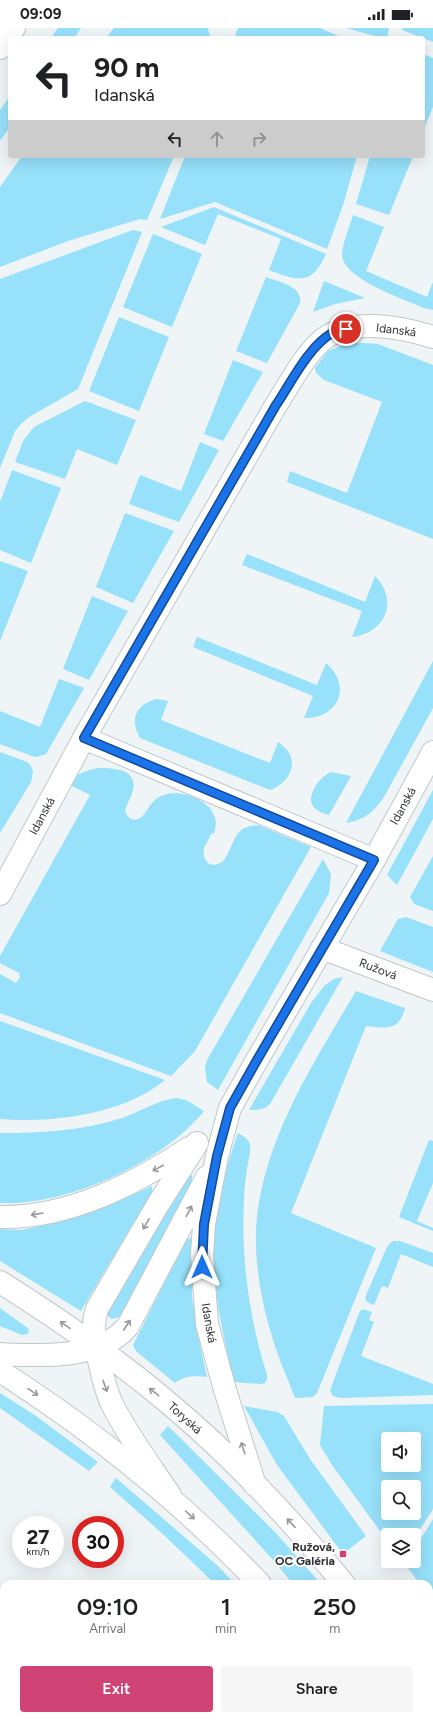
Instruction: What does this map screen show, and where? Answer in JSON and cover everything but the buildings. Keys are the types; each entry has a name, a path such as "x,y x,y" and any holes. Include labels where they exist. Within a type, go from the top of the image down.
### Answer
{"street":[{"path":"0,48 8,37"},
{"name":"Idanská","path":"0,894 84,738 276,405 311,353 332,333 346,329 379,327 397,328 433,337"},
{"path":"84,738 374,860"},
{"name":"Idanská","path":"174,1500 135,1442 112,1404 102,1375 94,1327 94,1317 97,1309 157,1206 197,1144 230,1108 374,860 433,752"},
{"name":"Ružová","path":"322,948 433,990"},
{"name":"Idanská","path":"230,1108 217,1156 204,1224 202,1255 207,1324 225,1390 255,1485"},
{"name":"Idanská","path":"0,1217 19,1217 80,1205 135,1181 197,1144"},
{"name":"Idanská","path":"0,1354 51,1355 97,1348 121,1334 128,1326 217,1156"},
{"name":"Toryská","path":"0,1282 97,1348 172,1406 255,1485 291,1523 341,1580"},
{"path":"0,1371 101,1441 174,1500 235,1557 256,1580"}],"shaded area":[{"path":"58,28 81,28 75,36 52,36"},
{"path":"114,28 208,28 210,36 108,36"},
{"path":"238,28 320,28 338,36 235,36"},
{"path":"346,28 389,28 387,36 375,36"},
{"path":"403,28 433,28 433,42 425,39 425,36 418,36 402,30"},
{"path":"425,55 433,58 433,107 425,126"},
{"path":"8,99 8,130 0,141 0,110"},
{"path":"21,158 173,158 147,220 140,219 68,241 0,267 0,187"},
{"path":"184,158 356,158 343,205 327,249 215,202 160,219"},
{"path":"369,158 412,158 389,215 356,204"},
{"path":"214,207 326,254 315,272 309,276 303,278 288,277 269,270 281,239 218,214 205,245 161,227"},
{"path":"353,215 384,227 366,271 427,297 433,282 433,310 389,294 363,280 352,272 345,263 342,250"},
{"path":"133,230 142,232 78,389 29,417 21,424 15,431 0,468 0,279"},
{"path":"153,234 202,254 172,327 123,307"},
{"path":"266,277 289,286 298,292 300,297 300,303 267,363 236,351"},
{"path":"324,281 365,298 335,304 313,312"},
{"path":"119,317 169,337 139,411 89,391"},
{"path":"350,342 378,344 433,365 433,539 287,482 290,471 347,493 382,402 324,380 316,373 315,368 328,351"},
{"path":"233,360 263,372 223,441 204,434"},
{"path":"85,401 136,420 117,465 77,449 65,479 15,462 23,441 34,427"},
{"path":"200,442 219,450 179,522 129,504 140,475 181,491"},
{"path":"12,470 61,488 31,563 0,550 0,502"},
{"path":"125,513 174,531 133,603 96,587"},
{"path":"247,554 365,602 375,576 382,585 386,595 387,605 385,614 381,622 373,629 364,634 352,637 362,611 242,565"},
{"path":"0,561 28,571 0,641"},
{"path":"92,596 128,611 89,680 63,669"},
{"path":"197,637 317,685 326,663 334,672 339,681 340,691 338,700 326,713 316,717 304,718 313,696 193,647"},
{"path":"433,661 433,708 384,797 368,814 358,820 346,823"},
{"path":"59,679 84,688 46,754 36,757 0,744 0,711 40,727"},
{"path":"157,699 168,701 161,720 270,763 278,742 289,753 292,764 291,770 281,784 270,790 140,738 135,725 136,713 150,701"},
{"path":"0,752 27,762 33,771 31,782 0,833"},
{"path":"97,768 116,769 127,773 131,777 133,790 125,811 128,817 133,820 141,817 155,800 164,795 186,795 201,801 208,806 216,822 214,834 212,833 203,850 205,859 209,864 216,865 223,861 241,830 251,826 258,825 311,847 195,1051 171,1076 0,1013 0,974 16,983 20,977 19,973 0,963 0,956 90,795 68,784 77,775"},
{"path":"331,772 351,776 329,815 317,810 311,801 317,784"},
{"path":"433,790 433,819 397,885 387,875"},
{"path":"433,856 433,911 414,904 410,897"},
{"path":"323,859 331,874 329,893 218,1090 207,1082 205,1068 207,1060"},
{"path":"406,917 433,927 433,972 380,951 398,919"},
{"path":"343,977 270,1104 261,1109 249,1110 311,1003 325,985 334,979"},
{"path":"356,991 405,1008 399,1021 391,1027 366,1026 291,1213 376,1248 317,1393 313,1397 295,1398 276,1349 264,1305 258,1275 256,1245 257,1216 262,1185 282,1127 309,1071"},
{"path":"0,1021 165,1080 148,1092 108,1109 64,1118 42,1120 0,1119"},
{"path":"176,1098 186,1100 204,1111 186,1130 164,1148 139,1164 111,1178 83,1189 54,1197 26,1202 0,1203 0,1133 45,1132 75,1129 119,1119 162,1101"},
{"path":"238,1133 247,1139 250,1147 244,1191 243,1222 245,1266 251,1310 255,1332 267,1375 265,1383 260,1384 234,1382 221,1321 214,1274 214,1242 217,1210 228,1163"},
{"path":"429,1140 433,1141 433,1183 417,1221 433,1228 433,1231 399,1217"},
{"path":"188,1174 192,1176 192,1181 127,1308 122,1316 112,1319 107,1315 107,1309"},
{"path":"152,1186 152,1192 81,1311 0,1261 0,1229 21,1230 60,1222 108,1206"},
{"path":"187,1238 191,1239 192,1242 192,1297 207,1377 187,1377 175,1383 136,1351 133,1345"},
{"path":"400,1241 433,1253 433,1267 401,1254 388,1288 382,1286 374,1305 367,1302 365,1298 386,1249 390,1243"},
{"path":"0,1308 29,1329 28,1334 22,1335 0,1326"},
{"path":"362,1309 372,1312 369,1320 374,1322 361,1356 433,1384 433,1395 341,1398 333,1396 330,1391 332,1385 359,1313"},
{"path":"0,1393 36,1416 98,1462 89,1471 0,1408"},
{"path":"433,1404 433,1509 421,1528 381,1528 381,1532 332,1465 320,1445 324,1406"},
{"path":"244,1406 277,1412 284,1416 310,1459 366,1536 343,1554 277,1465"},
{"path":"168,1426 275,1532 317,1580 290,1580 160,1435"},
{"path":"116,1478 218,1566 231,1580 211,1580 165,1536 110,1487"},
{"path":"433,1519 433,1580 417,1580 408,1568 421,1568 421,1539"}],"place":[{"name":"Ružová, OC Galéria","path":"343,1554"}],"route":[{"path":"202,1267 204,1224 212,1190 217,1156 230,1108 374,860 84,738 276,405 311,353 321,342 332,333 346,329"}]}
